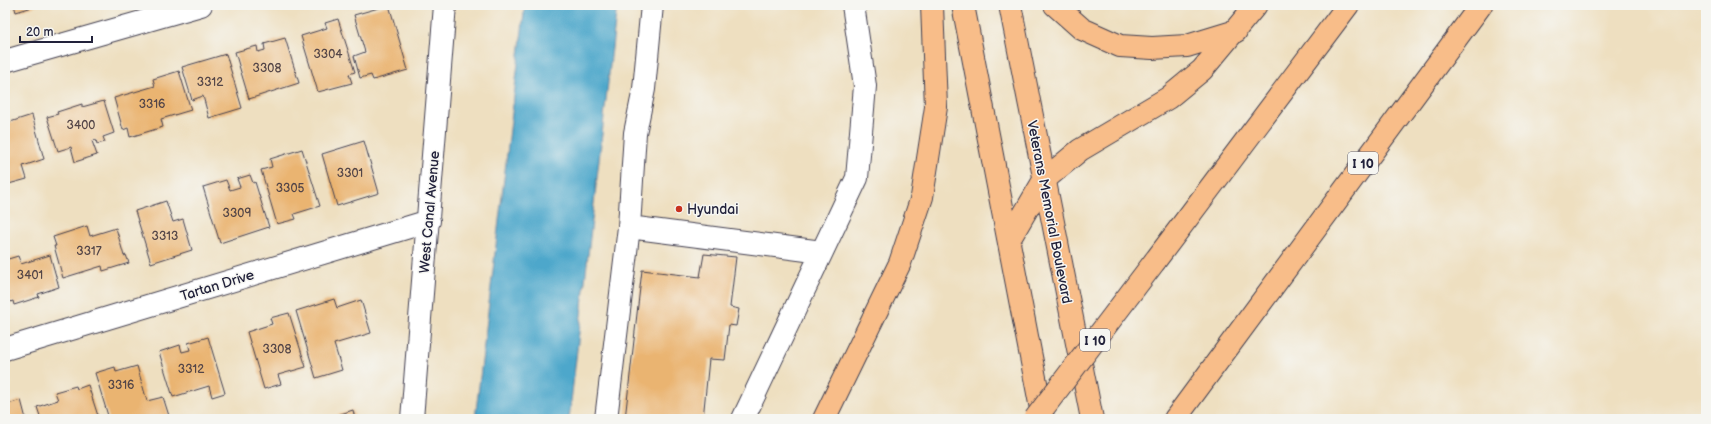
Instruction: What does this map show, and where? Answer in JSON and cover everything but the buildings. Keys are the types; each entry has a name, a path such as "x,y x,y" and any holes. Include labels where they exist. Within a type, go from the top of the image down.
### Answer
{"main road":[{"path":"824,419 900,263 922,197 936,107 932,5"},
{"path":"963,5 1043,419"},
{"name":"Veterans Memorial Boulevard","path":"1010,5 1092,419"},
{"path":"1055,5 1082,29 1120,46 1152,48 1187,46 1236,30"},
{"path":"1009,240 1044,180 1080,150 1168,98 1202,70 1256,5"},
{"name":"I 10","path":"1034,419 1348,5"},
{"name":"I 10","path":"1175,419 1481,5"}],"street":[{"path":"5,61 201,5"},
{"name":"West Canal Avenue","path":"412,419 445,5"},
{"path":"606,419 630,227 635,133 644,89 652,5"},
{"path":"743,419 857,178 865,86 852,5"},
{"name":"Tartan Drive","path":"5,349 429,220"},
{"path":"630,227 822,252"}],"water":[{"path":"525,5 617,5 569,419 475,419"}],"place":[{"name":"Hyundai","path":"679,209"}]}
